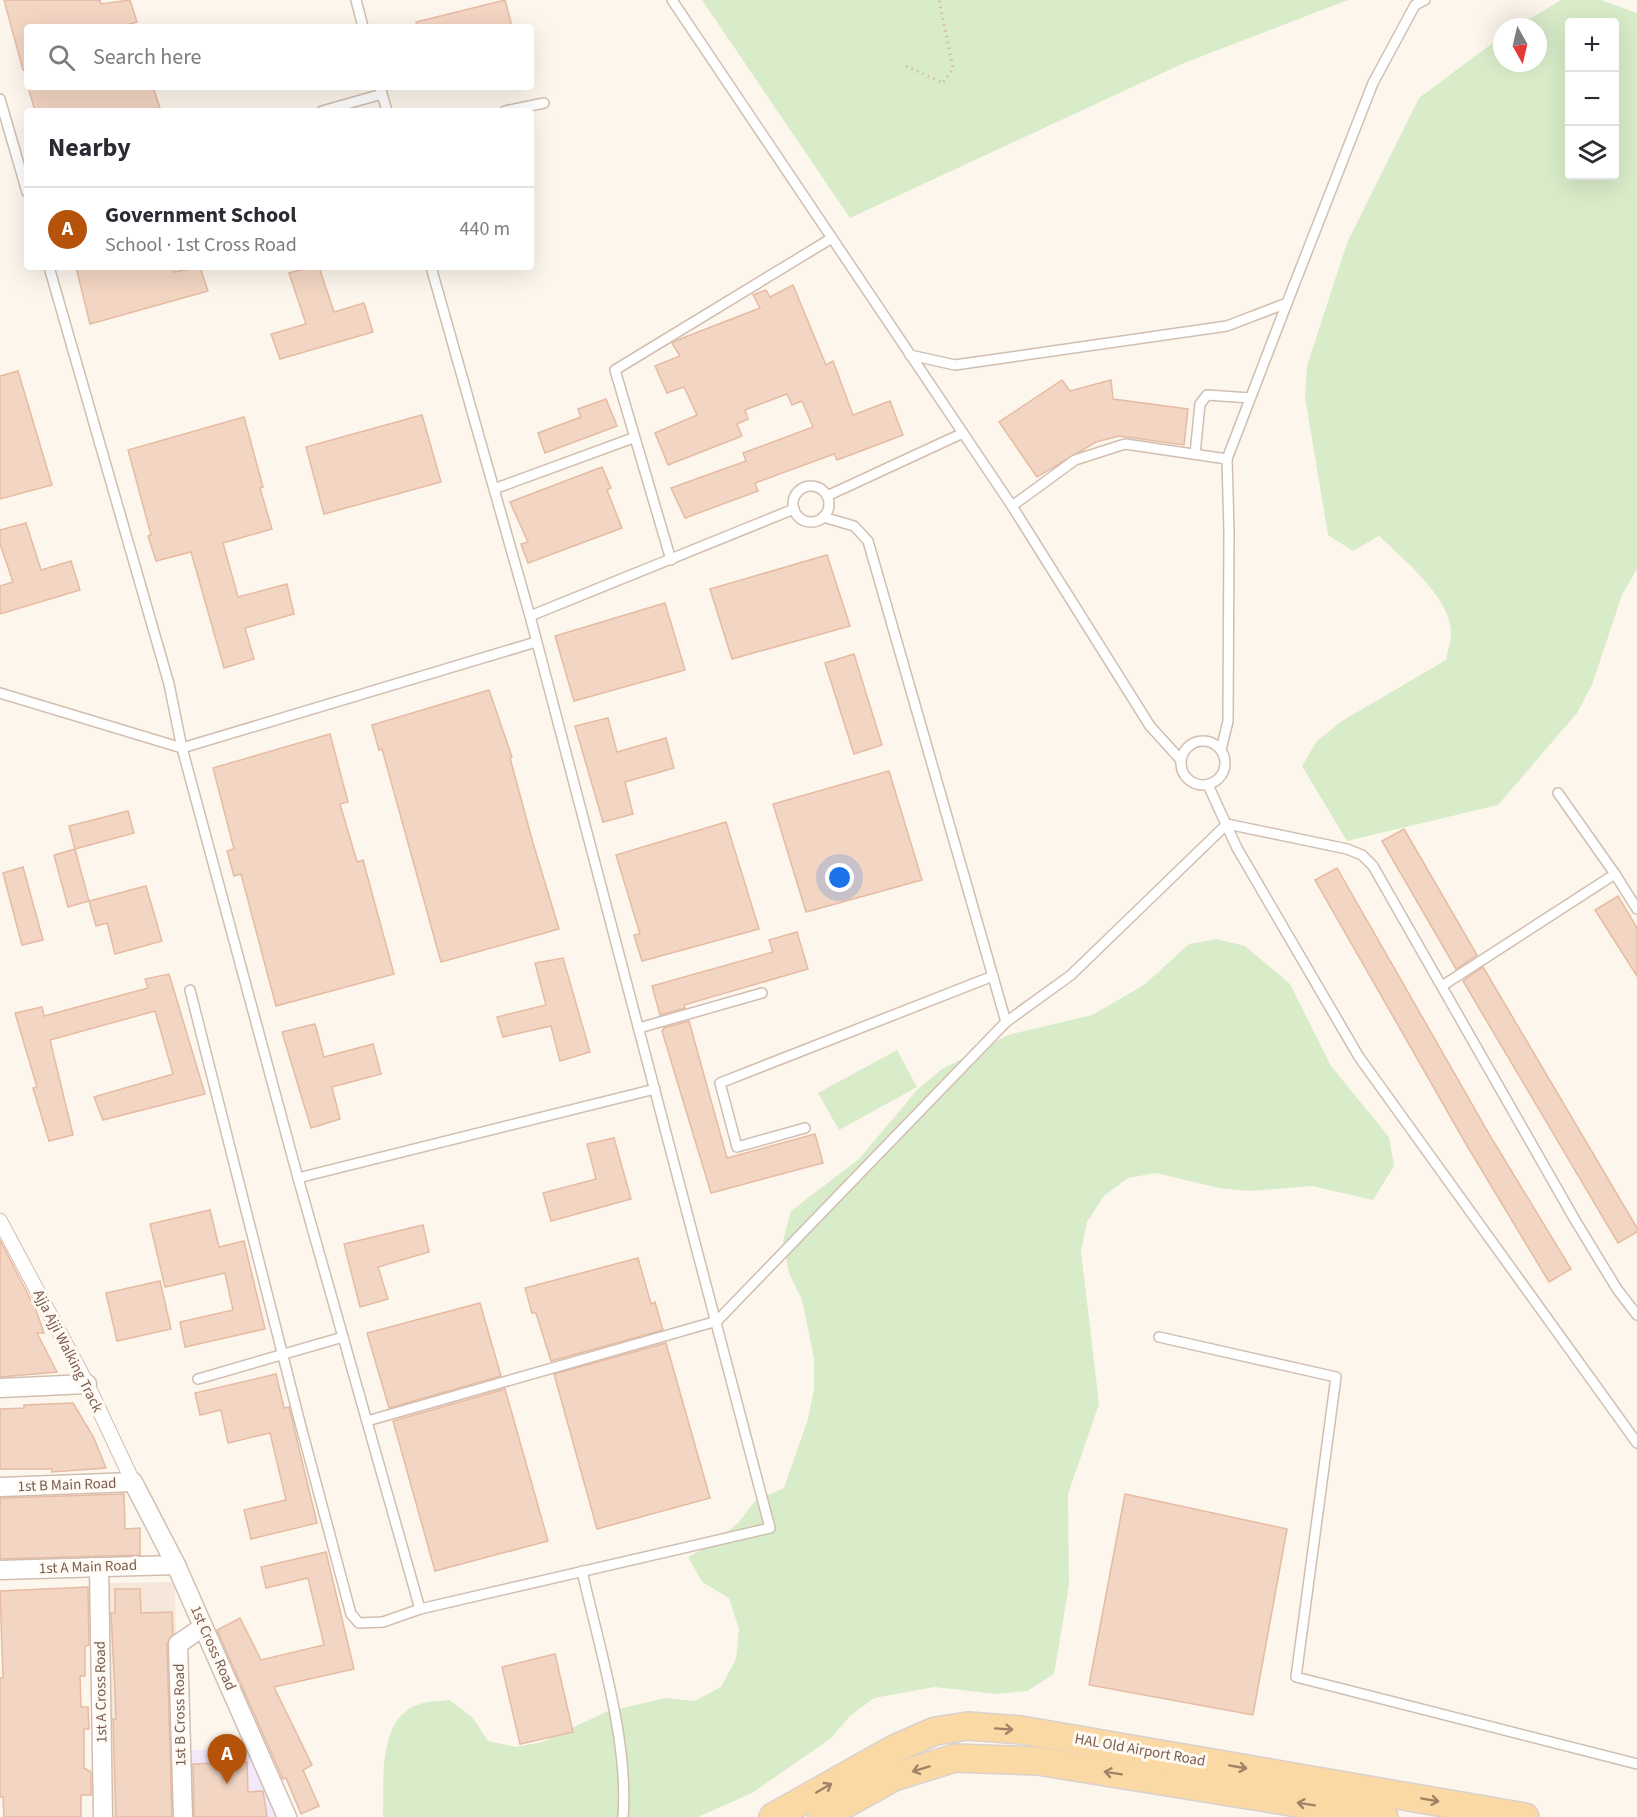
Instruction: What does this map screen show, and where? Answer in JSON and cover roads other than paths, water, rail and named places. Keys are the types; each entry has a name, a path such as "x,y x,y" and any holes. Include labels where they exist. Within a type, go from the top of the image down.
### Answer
{"main road":[{"name":"HAL Old Airport Road","path":"773,1817 894,1749 935,1731 968,1726 1021,1730 1525,1817"},
{"name":"HAL Old Airport Road","path":"822,1817 894,1777 955,1758 1038,1761 1384,1817"}],"street":[{"name":"Ajja Ajji Walking Track","path":"0,1221 87,1384 133,1482"},
{"path":"0,1388 87,1384"},
{"name":"1st B Main Road","path":"0,1487 133,1482"},
{"name":"1st Cross Road","path":"133,1482 176,1565 287,1817"},
{"name":"1st A Main Road","path":"0,1570 176,1565"},
{"name":"1st A Cross Road","path":"99,1567 103,1817"},
{"name":"1st B Cross Road","path":"183,1817 178,1644 203,1627"}],"lane":[{"path":"356,0 362,24"},
{"path":"672,0 1012,506 1150,726 1180,759 1182,773 1187,779 1200,786 1215,782 1224,771 1226,764 1221,750 1228,721 1227,459 1372,83 1415,5 1425,0"},
{"path":"330,108 381,90 386,108"},
{"path":"0,99 24,182"},
{"path":"520,108 544,103"},
{"path":"672,560 633,438 615,370 832,238"},
{"path":"50,270 169,684 182,748 298,1178 420,1609"},
{"path":"190,990 351,1614 358,1623 383,1623 420,1609 770,1528 530,616 432,270"},
{"path":"910,355 955,365 1227,327 1287,303"},
{"path":"1195,454 1200,404 1207,395 1250,398"},
{"path":"827,496 963,433"},
{"path":"494,489 633,438"},
{"path":"1012,506 1075,460 1125,444 1227,459"},
{"path":"823,517 828,507 827,496 819,488 808,487 795,497 794,509 806,521 823,517 854,526 868,541 1006,1022"},
{"path":"530,616 794,509"},
{"path":"0,693 182,748 536,642"},
{"path":"1180,759 1188,746 1201,740 1209,741 1221,750"},
{"path":"1208,785 1237,848 1359,1057 1637,1443"},
{"path":"1558,794 1637,909"},
{"path":"1227,824 1347,849 1362,855 1373,866 1581,1230 1617,1289 1637,1315"},
{"path":"367,1421 717,1321 1006,1022 1071,975 1227,824"},
{"path":"1442,986 1615,874"},
{"path":"805,1128 737,1147 720,1083 993,976"},
{"path":"639,1028 762,993"},
{"path":"298,1178 655,1089"},
{"path":"198,1379 343,1337"},
{"path":"1159,1337 1336,1377 1296,1677 1637,1764"},
{"path":"582,1571 620,1745 625,1787 623,1817"}],"place":[{"name":"Government School","path":"227,1784"}]}
